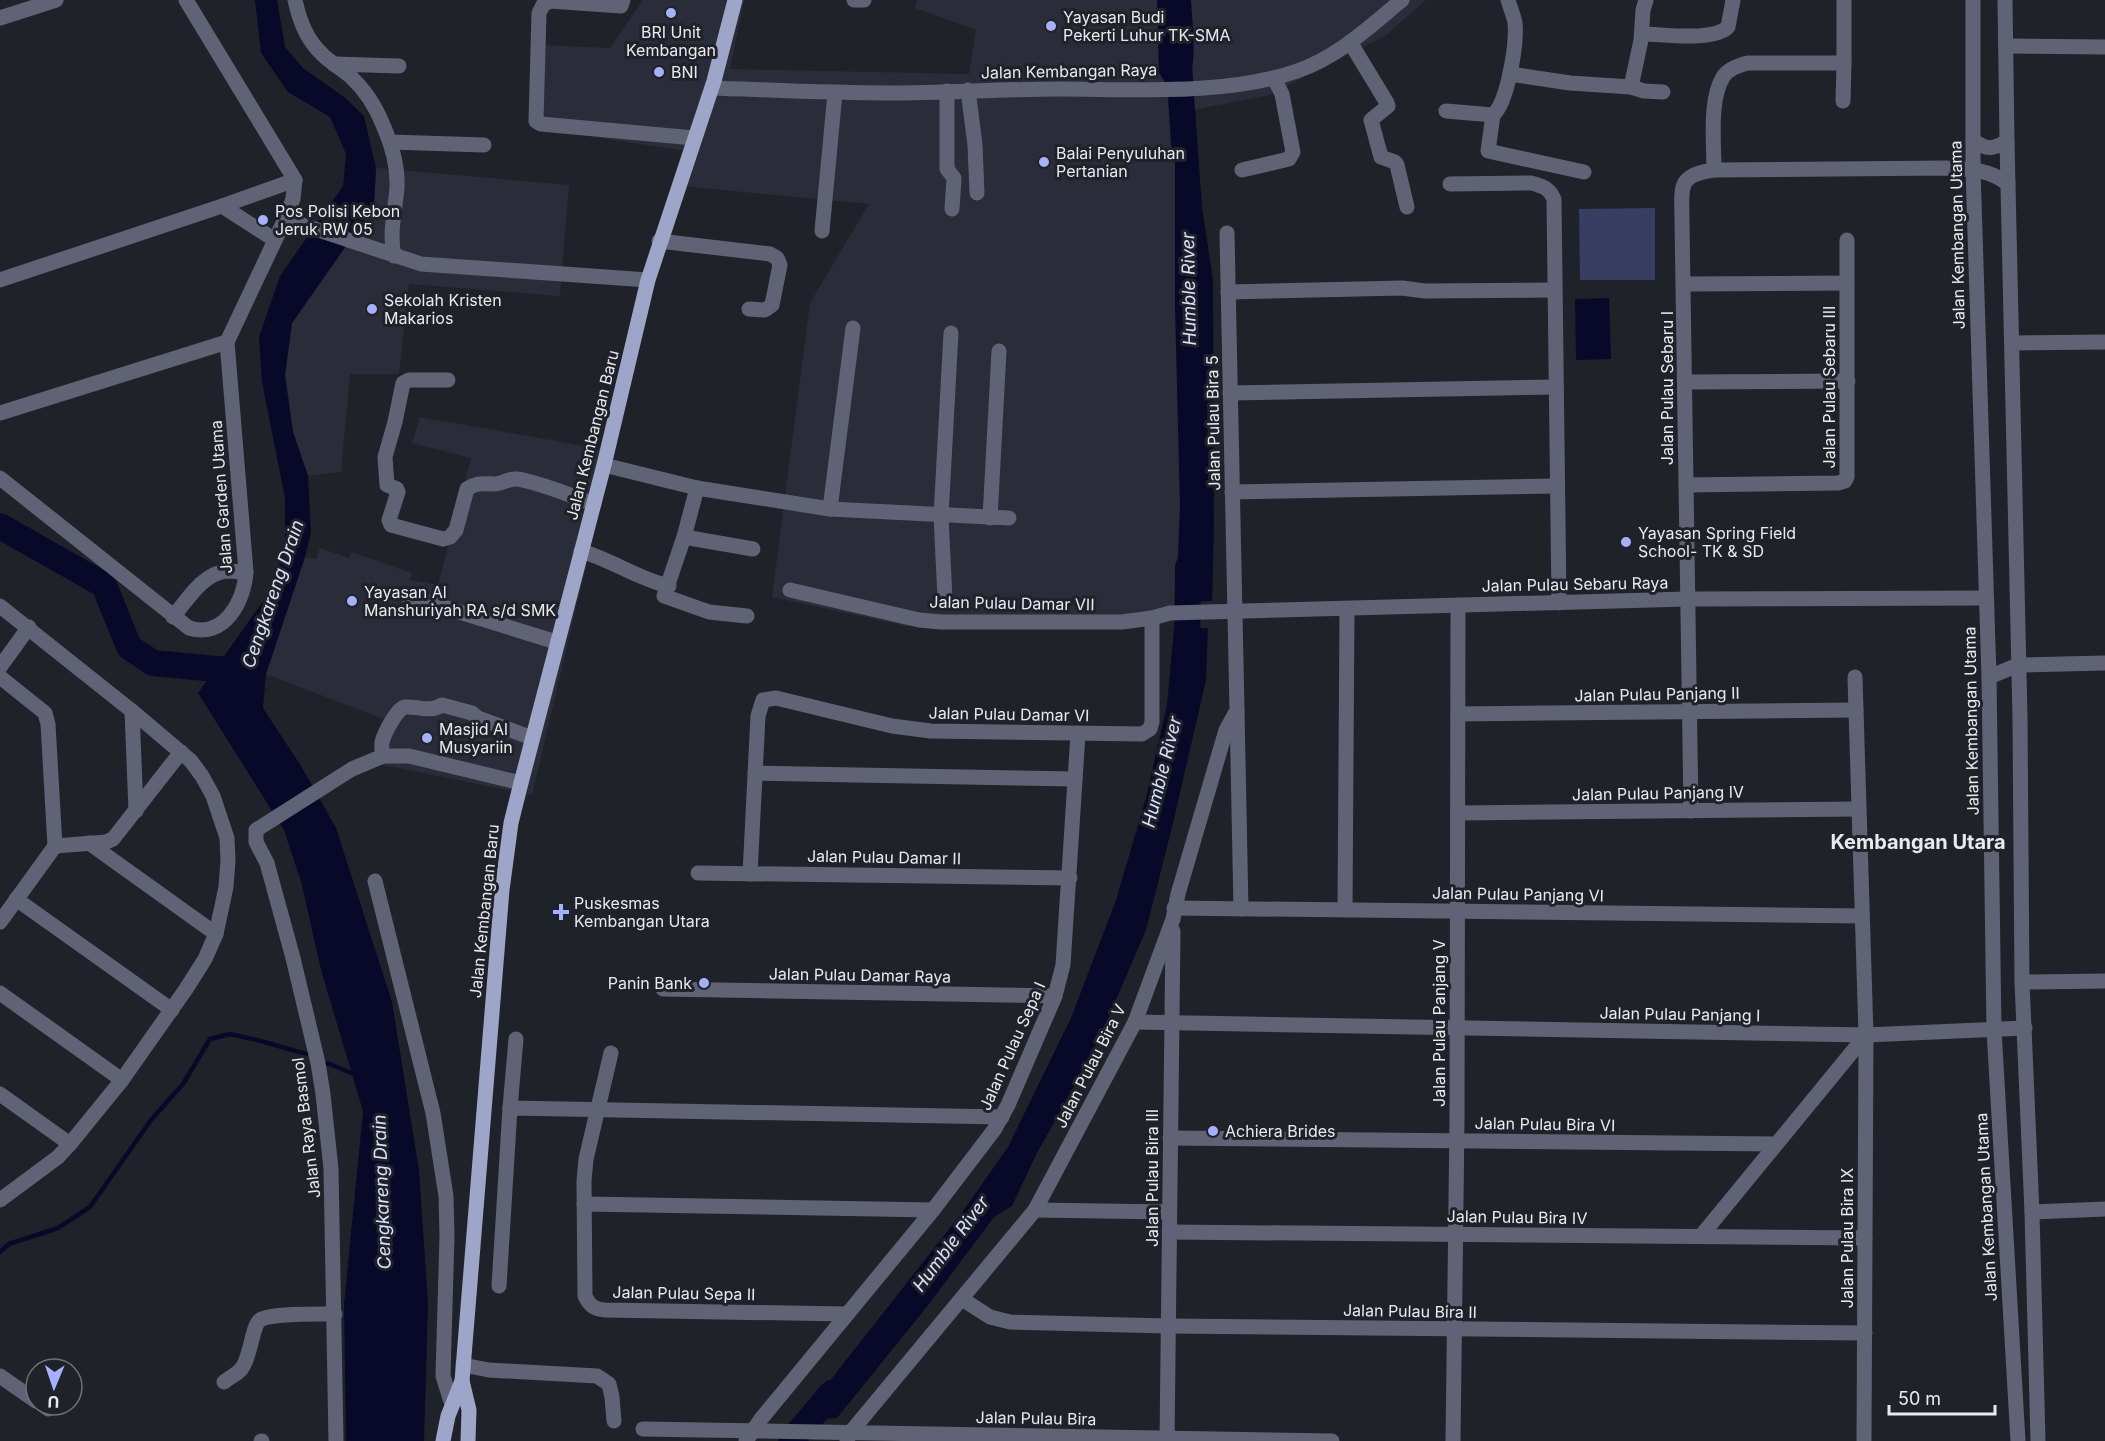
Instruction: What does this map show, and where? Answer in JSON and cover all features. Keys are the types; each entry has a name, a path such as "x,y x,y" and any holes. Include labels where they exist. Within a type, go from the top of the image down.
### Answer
{"main road":[{"name":"Jalan Kembangan Baru","path":"468,1441 469,1410 462,1381 463,1365 502,890 511,824 556,642 604,465 648,280 712,88 735,0"},
{"name":"Jalan Kembangan Baru","path":"443,1441 452,1405 462,1381"}],"street":[{"path":"0,18 56,0"},
{"path":"0,280 295,180 186,0"},
{"path":"295,0 309,39 320,53 349,75 364,92 390,142 396,166 397,186 391,237 394,256"},
{"path":"623,0 621,6 550,1 543,5 539,13 536,121 541,124 694,138"},
{"path":"854,0 864,0"},
{"name":"Jalan Kembangan Raya","path":"712,88 835,93 1151,89 1200,87 1274,78 1326,59 1402,0"},
{"path":"1508,0 1515,23 1510,74 1503,102 1493,115 1488,151 1584,172"},
{"path":"1631,87 1642,34 1643,10 1646,0"},
{"path":"1642,34 1700,36 1719,34 1728,27 1733,0"},
{"path":"1843,101 1845,0"},
{"name":"Jalan Kembangan Utama","path":"1973,0 1973,169 1989,677 1994,1030 2018,1441"},
{"path":"2005,0 2022,982 2032,1212 2038,1441"},
{"path":"1350,42 1387,103 1385,111 1372,118 1372,124 1382,157 1397,165 1407,207"},
{"path":"2006,46 2105,47"},
{"path":"1844,63 1747,63 1733,68 1723,76 1714,110 1714,166 1973,169 1998,176 2008,184"},
{"path":"334,64 399,66"},
{"path":"1510,74 1570,83 1631,87 1644,91 1663,92"},
{"path":"1242,170 1289,159 1292,156 1282,94 1274,78"},
{"path":"968,90 975,145 977,193"},
{"path":"947,91 947,169 954,178 952,209"},
{"path":"822,231 835,93"},
{"path":"1446,111 1493,115"},
{"path":"1973,140 1983,148 1990,149 2007,141"},
{"path":"390,142 484,145"},
{"name":"Jalan Pulau Sebaru I","path":"1691,811 1682,192 1683,184 1688,177 1714,166"},
{"name":"Jalan Garden Utama","path":"0,478 173,617 195,630 214,628 228,618 241,598 246,572 227,342 285,219 293,199 295,180"},
{"path":"1450,184 1531,183 1551,191 1554,199 1559,603"},
{"path":"222,206 275,240"},
{"path":"285,219 394,256 436,267 648,280"},
{"name":"Jalan Pulau Bira 5","path":"1227,233 1232,492 1229,612"},
{"name":"Jalan Pulau Sebaru III","path":"1686,484 1838,483 1845,481 1848,474 1847,240"},
{"path":"660,241 770,254 777,258 780,265 772,305 765,310 749,309"},
{"path":"1684,284 1847,283"},
{"path":"1228,292 1402,288 1425,291 1555,290"},
{"path":"830,509 853,328"},
{"path":"945,599 942,516 951,333"},
{"path":"0,413 227,342"},
{"path":"2012,343 2105,342"},
{"path":"990,518 999,351"},
{"path":"448,380 409,380 402,383 395,422 384,457 387,485 397,489 398,492 389,520 391,525 443,538 450,537 456,530 467,489 478,484 495,484 516,479 594,504"},
{"path":"1685,382 1848,381"},
{"path":"1230,393 1556,387"},
{"path":"604,465 697,488 830,509 1009,519"},
{"path":"1232,492 1556,486"},
{"path":"697,488 684,537 664,596 709,612 747,616"},
{"path":"684,537 753,549"},
{"path":"581,551 624,568 650,582 669,586"},
{"path":"173,617 195,590 208,579 226,572 246,572"},
{"name":"Jalan Pulau Damar VII","path":"790,590 919,620 941,622 1122,622 1162,615"},
{"path":"408,596 556,642"},
{"name":"Jalan Pulau Sebaru Raya","path":"1162,615 1458,604 1687,599 1986,598"},
{"name":"Jalan Pulau Panjang V","path":"1453,1441 1458,604"},
{"path":"0,606 29,627 181,752 202,776 213,796 227,838 228,860 226,887 216,934 205,959 172,1010 122,1080 70,1144 58,1157 0,1200"},
{"path":"1345,910 1347,609"},
{"name":"Jalan Pulau Bira V","path":"848,1437 1035,1210 1135,1022 1174,914 1226,730 1237,710 1229,612"},
{"name":"Jalan Pulau Damar VI","path":"755,772 758,716 761,704 763,700 776,698 892,726 931,731 1142,734 1150,729 1152,722 1162,615"},
{"path":"0,667 29,627"},
{"path":"1988,654 2018,665"},
{"path":"1989,677 2018,665 2105,663"},
{"path":"0,677 45,713 48,724 55,846 0,922"},
{"path":"1701,1236 1866,1035 1855,677"},
{"path":"521,783 409,756 383,756 383,739 396,713 405,707 435,709 441,705 472,713 478,718 532,738"},
{"path":"1237,710 1241,909"},
{"name":"Jalan Pulau Panjang II","path":"1458,714 1856,710"},
{"path":"132,711 136,811"},
{"name":"Jalan Pulau Sepa I","path":"754,1435 846,1314 933,1210 1002,1117 1055,996 1063,966 1078,734"},
{"path":"55,846 113,839 181,752"},
{"name":"Jalan Raya Basmol","path":"336,1441 332,1169 317,1060 293,958 267,863 256,842 256,830 352,769 383,756"},
{"path":"750,874 755,772 1075,779"},
{"name":"Jalan Pulau Panjang IV","path":"1458,813 1859,809"},
{"path":"89,843 216,934"},
{"name":"Jalan Pulau Damar II","path":"698,873 1070,878"},
{"path":"375,881 434,1113 444,1184 447,1236 443,1376 452,1405"},
{"path":"16,899 172,1010"},
{"name":"Jalan Pulau Panjang VI","path":"1174,914 1241,909 1862,916"},
{"name":"Jalan Pulau Bira III","path":"1167,1440 1174,914"},
{"path":"2022,982 2105,981"},
{"name":"Jalan Pulau Damar Raya","path":"663,989 1055,996"},
{"path":"0,993 122,1080"},
{"name":"Jalan Pulau Panjang I","path":"1135,1022 1866,1035 2025,1028"},
{"name":"Jalan Pulau Bira IX","path":"1864,1441 1866,1035"},
{"path":"500,1286 516,1038"},
{"name":"Jalan Pulau Sepa II","path":"611,1053 586,1159 585,1296 589,1304 596,1309 846,1314"},
{"path":"0,1094 70,1144"},
{"path":"510,1108 1002,1117"},
{"name":"Jalan Pulau Bira VI","path":"1170,1138 1775,1144"},
{"path":"584,1204 933,1210"},
{"path":"2032,1212 2105,1209"},
{"path":"1035,1210 1169,1212"},
{"name":"Jalan Pulau Bira IV","path":"1169,1232 1865,1238"},
{"name":"Jalan Pulau Bira II","path":"962,1299 990,1317 1010,1322 1168,1326 1865,1333"},
{"path":"224,1382 243,1368 251,1348 256,1324 261,1319 272,1316 335,1314"},
{"path":"463,1365 489,1370 597,1376 609,1384 614,1421"},
{"path":"0,1376 24,1393"},
{"name":"Jalan Pulau Bira","path":"643,1429 754,1435 804,1433 826,1437 1332,1441"}],"shaded area":[{"path":"643,0 744,0 730,69 969,74 976,30 915,8 917,0 1426,0 1385,36 1269,95 1187,111 1186,613 1139,621 906,626 772,597 810,303 869,204 682,186 692,152 530,127 540,45 610,48"},
{"path":"376,168 569,185 560,296 409,284 399,374 350,374 341,472 308,476 293,432 285,375 292,323 374,206"},
{"path":"1655,208 1655,280 1580,280 1579,209"},
{"path":"420,417 613,451 532,795 374,763 391,722 266,674 305,557 316,559 320,548 349,558 351,552 412,573 410,580 438,585 471,458 412,443"}],"water":[{"name":"Cengkareng Drain","path":"255,0 277,0 285,47 303,68 344,97 364,116 376,168 374,206 292,323 285,375 293,432 308,476 311,533 266,674 263,708 301,766 336,828 392,1002 419,1170 428,1303 424,1441 346,1441 344,1305 363,1111 321,970 302,885 284,830 198,693 266,597 285,550 285,498 262,382 259,337 280,276 343,186 346,154 330,117 288,92 261,53"},
{"path":"1157,0 1191,0 1194,53 1188,81 1165,82 1159,73"},
{"path":"1195,109 1202,207 1213,280 1212,601 1176,602 1180,506 1175,307 1175,111"},
{"path":"1609,298 1611,359 1576,360 1575,299"},
{"path":"1174,628 1208,628 1206,680 1146,930 1094,1051 1037,1153 1012,1206 994,1217 929,1304 837,1418 799,1420 961,1214 1008,1147 1071,1018 1116,900 1146,798 1167,705"}],"waterway":[{"name":"Humble River","path":"1175,0 1184,144"},
{"name":"Cengkareng Drain","path":"0,526 104,585 129,647 153,663 216,669 246,669"},
{"name":"Humble River","path":"1187,663 1188,567"},
{"path":"0,1252 9,1244 58,1228 90,1207 151,1120 183,1084 210,1039 230,1034 306,1054 314,1053"},
{"path":"322,1063 356,1075"},
{"name":"Humble River","path":"791,1441 832,1393"}],"place":[{"name":"BRI Unit Kembangan","path":"671,13"},
{"name":"Yayasan Budi Pekerti Luhur TK-SMA","path":"1051,26"},
{"name":"BNI","path":"659,72"},
{"name":"Balai Penyuluhan Pertanian","path":"1044,162"},
{"name":"Pos Polisi Kebon Jeruk RW 05","path":"263,220"},
{"name":"Sekolah Kristen Makarios","path":"372,309"},
{"name":"Yayasan Spring Field School- TK & SD","path":"1626,542"},
{"name":"Yayasan Al Manshuriyah RA s/d SMK","path":"352,601"},
{"name":"Masjid Al Musyariin","path":"427,738"},
{"name":"Puskesmas Kembangan Utara","path":"561,912"},
{"name":"Panin Bank","path":"704,983"},
{"name":"Achiera Brides","path":"1213,1131"}],"district":[{"name":"Kembangan Utara","path":"1918,842"}]}
